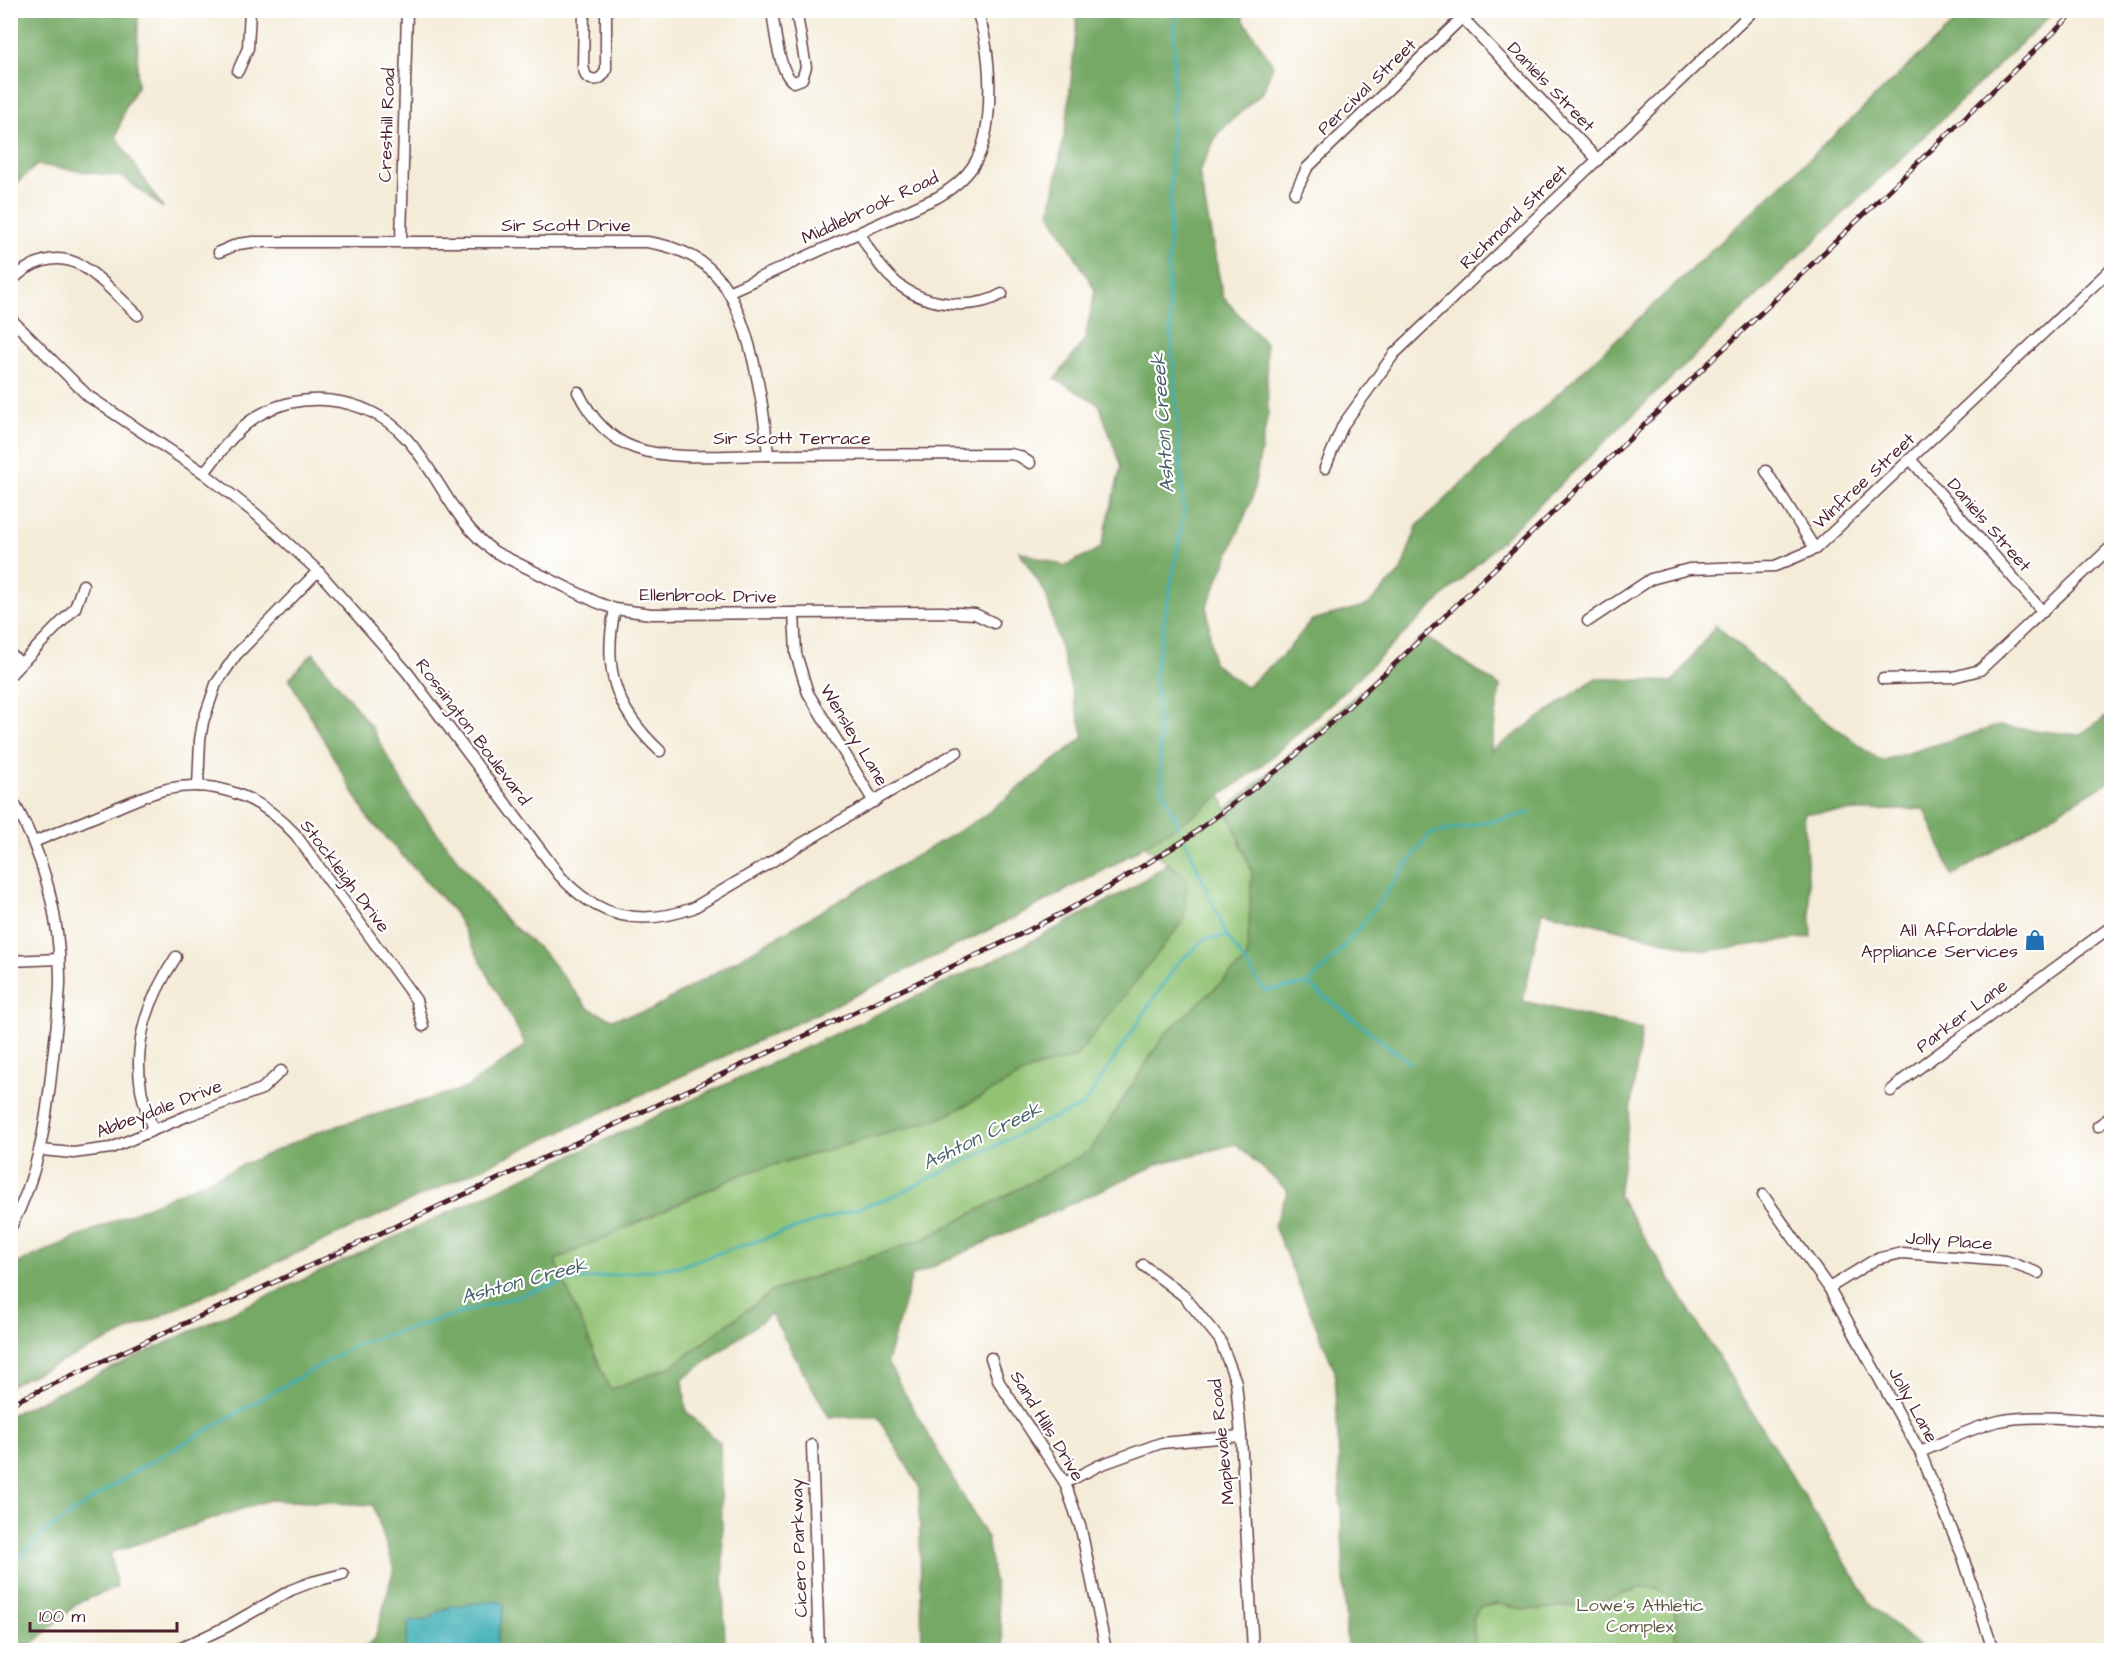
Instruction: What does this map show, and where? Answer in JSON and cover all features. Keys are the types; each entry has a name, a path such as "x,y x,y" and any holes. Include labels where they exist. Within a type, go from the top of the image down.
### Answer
{"street":[{"path":"238,71 248,48 250,10"},
{"name":"Cresthill Road","path":"401,241 407,10"},
{"path":"584,10 584,72 586,76 594,80 604,75 606,70 606,10"},
{"path":"772,10 780,55 787,77 790,81 798,82 802,79 806,68 796,10"},
{"name":"Middlebrook Road","path":"728,292 944,194 957,184 977,159 987,131 989,93 984,31 976,10"},
{"name":"Richmond Street","path":"1325,468 1342,425 1394,354 1754,10"},
{"name":"Daniels Street","path":"1462,13 1598,160"},
{"name":"Percival Street","path":"1295,193 1307,168 1462,13"},
{"path":"860,233 870,253 888,277 914,295 935,302 959,305 981,304 1002,294"},
{"name":"Sir Scott Drive","path":"219,252 238,244 251,242 647,242 663,244 697,259 717,276 728,292 744,333 756,375 763,407 768,455"},
{"path":"10,283 33,264 55,259 68,261 92,274 138,315"},
{"name":"Winfree Street","path":"1588,621 1651,579 1689,569 1775,566 1815,549 2112,268"},
{"name":"Rossington Boulevard","path":"10,318 88,396 204,473 265,521 318,571 407,672 569,887 589,902 616,915 630,918 662,918 693,908 957,752"},
{"name":"Sir Scott Terrace","path":"578,392 595,420 621,441 647,452 673,455 1010,454 1019,456 1030,463"},
{"name":"Ellenbrook Drive","path":"204,473 237,432 252,420 287,403 328,400 370,411 404,435 463,522 482,542 508,560 615,609 651,614 975,614 994,623"},
{"name":"Daniels Street","path":"1911,460 2043,612"},
{"path":"1766,471 1815,549"},
{"path":"1883,679 1953,677 1980,670 2112,546"},
{"path":"198,786 203,722 216,684 236,656 318,571"},
{"path":"10,675 75,608 83,585"},
{"path":"615,609 609,650 610,668 615,687 632,721 660,751"},
{"name":"Wensley Lane","path":"794,614 796,654 808,693 874,802"},
{"path":"10,654 21,663"},
{"name":"Stockleigh Drive","path":"34,842 147,795 167,789 198,786 231,792 248,798 281,818 295,834 416,1000 423,1026"},
{"path":"10,796 34,842 50,895 59,959 56,1028 41,1150 28,1192 10,1229"},
{"name":"Parker Lane","path":"1891,1091 1904,1079 2112,926"},
{"path":"153,1130 141,1091 139,1045 150,1005 161,980 176,957"},
{"path":"10,961 59,959"},
{"name":"Abbeydale Drive","path":"41,1150 73,1153 111,1148 261,1089 281,1071"},
{"path":"2097,1126 2112,1116"},
{"name":"Jolly Lane","path":"1763,1195 1829,1288 1920,1452 1963,1557 1993,1650"},
{"name":"Jolly Place","path":"1829,1288 1876,1259 1902,1253 2006,1261 2038,1273"},
{"name":"Maplevale Road","path":"1143,1265 1184,1296 1220,1340 1236,1382 1253,1650"},
{"name":"Sand Hills Drive","path":"991,1358 999,1382 1065,1483 1081,1529 1107,1650"},
{"path":"1920,1452 2000,1420 2016,1418 2112,1422"},
{"path":"1065,1483 1100,1465 1161,1443 1241,1436"},
{"name":"Cicero Parkway","path":"812,1445 819,1650"},
{"path":"177,1650 228,1626 291,1590 312,1581 343,1575"}],"green space":[{"path":"11,10 138,11 137,87 126,106 116,137 163,208 123,177 37,165 11,188"},
{"path":"1075,11 1244,11 1243,19 1273,65 1263,92 1218,133 1199,172 1223,297 1266,344 1268,413 1252,499 1207,606 1213,663 1246,687 1283,655 1312,620 1368,605 1401,571 1417,526 1967,11 2055,11 1334,701 1259,768 1194,815 1112,866 1013,918 827,1009 11,1385 11,1273 20,1262 320,1131 466,1088 526,1045 454,912 368,818 289,679 313,653 371,727 413,802 504,918 545,954 588,1008 612,1019 651,1010 981,818 1084,737 1046,594 1019,551 1064,566 1101,548 1121,467 1099,404 1055,379 1085,339 1095,290 1050,213 1067,119 1077,22"},
{"path":"1178,175 1191,574 1208,764 1252,872 1247,959 1165,1034 1090,1151 926,1238 771,1292 672,1366 610,1390 555,1260 745,1173 942,1118 1032,1069 1076,1057 1187,878 1124,830"},
{"path":"1716,625 1800,701 1881,761 1998,726 2079,735 2111,714 2111,780 1952,876 1925,809 1804,813 1812,937 1706,951 1542,911 1523,1001 1642,1029 1618,1195 1872,1606 1923,1650 1675,1650 1675,1610 1669,1596 1656,1588 1643,1587 1589,1605 1527,1610 1497,1604 1479,1608 1473,1618 1476,1650 1347,1650 1335,1371 1274,1226 1288,1191 1236,1144 1161,1163 912,1276 887,1362 987,1538 1005,1650 922,1650 919,1486 878,1417 829,1417 771,1314 683,1379 686,1411 720,1443 725,1650 360,1650 375,1639 394,1568 373,1505 269,1500 110,1553 117,1587 78,1603 26,1650 11,1650 10,1415 1003,956 1127,891 1168,863 1187,878 1184,920 1076,1057 1032,1069 942,1118 745,1173 555,1260 610,1390 672,1366 771,1292 926,1238 1090,1151 1165,1034 1247,959 1252,872 1227,809 1424,636 1500,686 1491,751 1596,678 1673,682"},
{"name":"Lowe's Athletic Complex","path":"1689,1579 1694,1650 1347,1650 1344,1586"}],"water":[{"path":"496,1601 504,1604 497,1650 405,1650 409,1621 429,1620 438,1612 452,1606"}],"waterway":[{"name":"Ashton Creeek","path":"1175,10 1168,292 1184,512 1155,673 1162,788 1180,828"},
{"path":"1308,984 1357,931 1430,834 1530,813"},
{"path":"1185,840 1227,936 1265,991 1308,984 1410,1063"},
{"name":"Ashton Creek","path":"10,1566 48,1530 132,1473 357,1344 564,1282 680,1266 892,1197 1039,1124 1083,1106 1176,965 1205,939 1227,936"}],"railway":[{"path":"10,1404 1017,936 1109,887 1185,840 1287,763 1399,660 2077,10"}],"place":[{"name":"All Affordable Appliance Services","path":"2035,940"}]}
